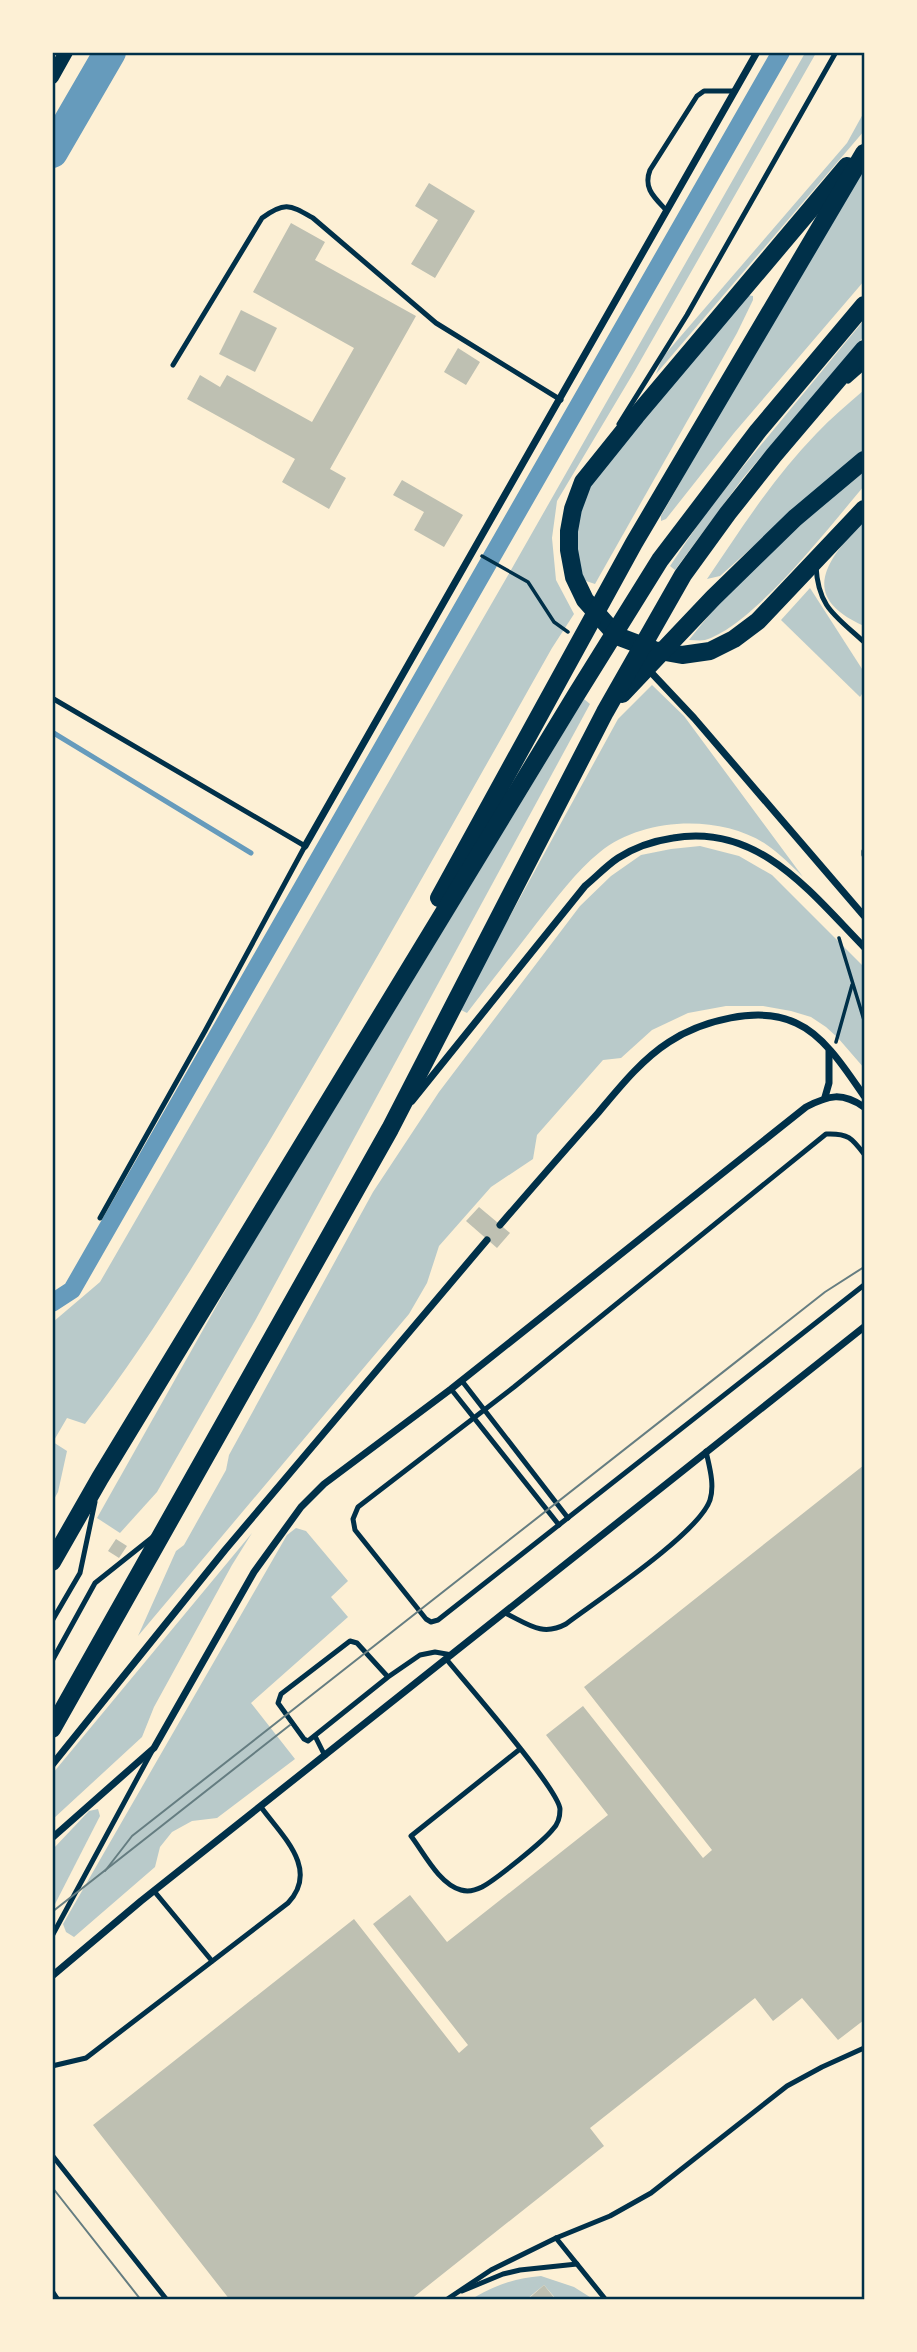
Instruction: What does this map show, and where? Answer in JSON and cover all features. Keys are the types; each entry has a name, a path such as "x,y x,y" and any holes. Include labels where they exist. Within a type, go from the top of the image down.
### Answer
{"main road":[{"path":"52,77 66,52"},
{"path":"864,145 583,482 573,509 569,531 573,577 599,619 617,636 654,650 682,655 710,650 734,639 758,621 864,509"},
{"path":"411,967 437,902 634,543 864,153"},
{"path":"52,1562 100,1478 660,561 758,431 864,305"},
{"path":"52,1729 390,1129 606,712 683,575 728,513 864,349"},
{"path":"606,712 713,598 796,519 864,460"}],"street":[{"path":"305,846 757,52"},
{"path":"815,407 864,366"},
{"path":"617,636 694,718 864,916"},
{"path":"390,1129 585,886 618,858 649,842 687,835 725,838 759,852 796,878 864,947"},
{"path":"500,1225 652,1054 670,1041 721,1019 748,1015 794,1022 809,1031 831,1052 864,1096"},
{"path":"825,1097 829,1083 831,1052"},
{"path":"52,1838 154,1748 254,1572 301,1507 324,1484 462,1381 806,1107 825,1097 852,1099 864,1107"},
{"path":"52,1765 225,1550 487,1240"},
{"path":"52,1976 864,1327"}],"lane":[{"path":"583,482 687,315 836,52"},
{"path":"666,210 647,187 650,170 696,96 704,91 735,91"},
{"path":"173,365 262,218 278,206 293,207 313,218 436,323 561,400"},
{"path":"815,561 823,602 864,642"},
{"path":"52,698 305,846 100,1218"},
{"path":"864,1154 854,1141 842,1133 826,1134 485,1410 358,1507 353,1519 355,1530 418,1609 431,1622 438,1620 864,1285"},
{"path":"462,1381 568,1518"},
{"path":"451,1389 559,1525"},
{"path":"505,1613 542,1631 554,1631 566,1625 684,1535 710,1500 712,1486 706,1451"},
{"path":"52,1621 80,1573 100,1478"},
{"path":"52,1661 95,1583 167,1525"},
{"path":"388,1677 356,1643 350,1641 295,1682 279,1698 279,1707 308,1741 420,1655 428,1652 450,1658 520,1749 558,1802 558,1821 545,1837 482,1887 471,1891 451,1885 411,1836 520,1749"},
{"path":"316,1735 324,1756"},
{"path":"52,1936 154,1748"},
{"path":"52,2066 86,2058 288,1903 300,1886 302,1875 298,1861 261,1807"},
{"path":"155,1891 212,1961"},
{"path":"448,2298 491,2270 556,2238 610,2216 651,2193 787,2086 864,2048"},
{"path":"52,2155 167,2300"},
{"path":"556,2238 606,2300"},
{"path":"448,2298 503,2274 578,2264"},
{"path":"52,2291 58,2300"}],"path":[{"path":"481,555 508,571"},
{"path":"831,914 864,1020"},
{"path":"831,1052 852,983"}],"shaded area":[{"path":"805,53 816,53 557,501 552,538 556,580 574,614 552,648 304,1083 180,1287 85,1424 67,1418 53,1442 53,1322 100,1282 515,563"},
{"path":"864,112 864,131 656,374 662,358 847,143"},
{"path":"864,168 864,281 734,433 666,519 661,521 661,516 800,271"},
{"path":"747,295 753,296 753,300 737,333 595,584 586,581 582,575 572,528 585,495 606,461"},
{"path":"864,320 864,336 743,478 675,570 670,566 703,517"},
{"path":"864,390 864,452 720,576 707,579 786,468 822,428"},
{"path":"864,467 864,486 767,596 724,631 705,640 689,640 728,593 771,548"},
{"path":"864,520 864,626 843,614 831,602 825,590 825,577 839,549"},
{"path":"810,588 864,672 864,691 860,697 781,620"},
{"path":"652,685 684,716 803,877 767,845 728,828 682,824 638,832 618,840 582,868 467,1013 459,1009 618,719"},
{"path":"584,699 590,704 256,1319 157,1492 120,1533 97,1518 239,1266"},
{"path":"700,846 739,856 772,875 864,967 864,1068 838,1038 811,1017 763,1006 726,1006 688,1013 652,1030 621,1058 603,1060 537,1135 533,1159 491,1187 439,1246 427,1283 409,1314 138,1636 176,1551 184,1545 226,1470 229,1455 373,1192 439,1092 580,906 611,876 641,855"},
{"path":"53,1442 67,1451 58,1492 53,1501"},
{"path":"296,1528 306,1531 348,1581 331,1597 348,1617 251,1703 295,1759 217,1818 192,1821 172,1832 160,1847 155,1867 74,1937 66,1932 63,1924 287,1535"},
{"path":"252,1533 154,1707 142,1737 53,1819 53,1773"},
{"path":"98,1809 100,1816 53,1908 53,1849 89,1811"},
{"path":"541,2276 574,2287 593,2299 556,2299 544,2285 527,2299 470,2300 504,2284"}],"building":[{"path":"429,183 475,211 435,278 411,264 438,220 415,206"},
{"path":"291,223 325,242 315,260 416,316 330,469 346,478 329,509 282,482 295,459 187,399 200,375 220,387 227,375 312,422 354,348 253,292"},
{"path":"241,310 277,328 255,372 219,354"},
{"path":"458,348 480,362 466,385 444,372"},
{"path":"402,480 463,515 444,547 414,530 424,512 393,495"},
{"path":"479,1207 510,1233 497,1248 466,1221"},
{"path":"864,1465 864,2020 838,2040 802,1998 773,2021 755,1998 590,2128 604,2146 410,2300 230,2300 93,2125 354,1919 459,2053 468,2045 373,1924 410,1895 447,1942 608,1815 546,1735 583,1706 703,1858 712,1850 584,1687"},
{"path":"116,1539 127,1546 119,1558 108,1551"},
{"path":"544,2285 556,2300 527,2300"}],"waterway":[{"path":"52,152 110,52"},
{"path":"52,1303 72,1290 781,52"},
{"path":"52,732 251,853"}],"tram line":[{"path":"105,1871 132,1836 825,1292 864,1267"},
{"path":"52,1912 290,1725"},
{"path":"52,2187 141,2300"}]}
